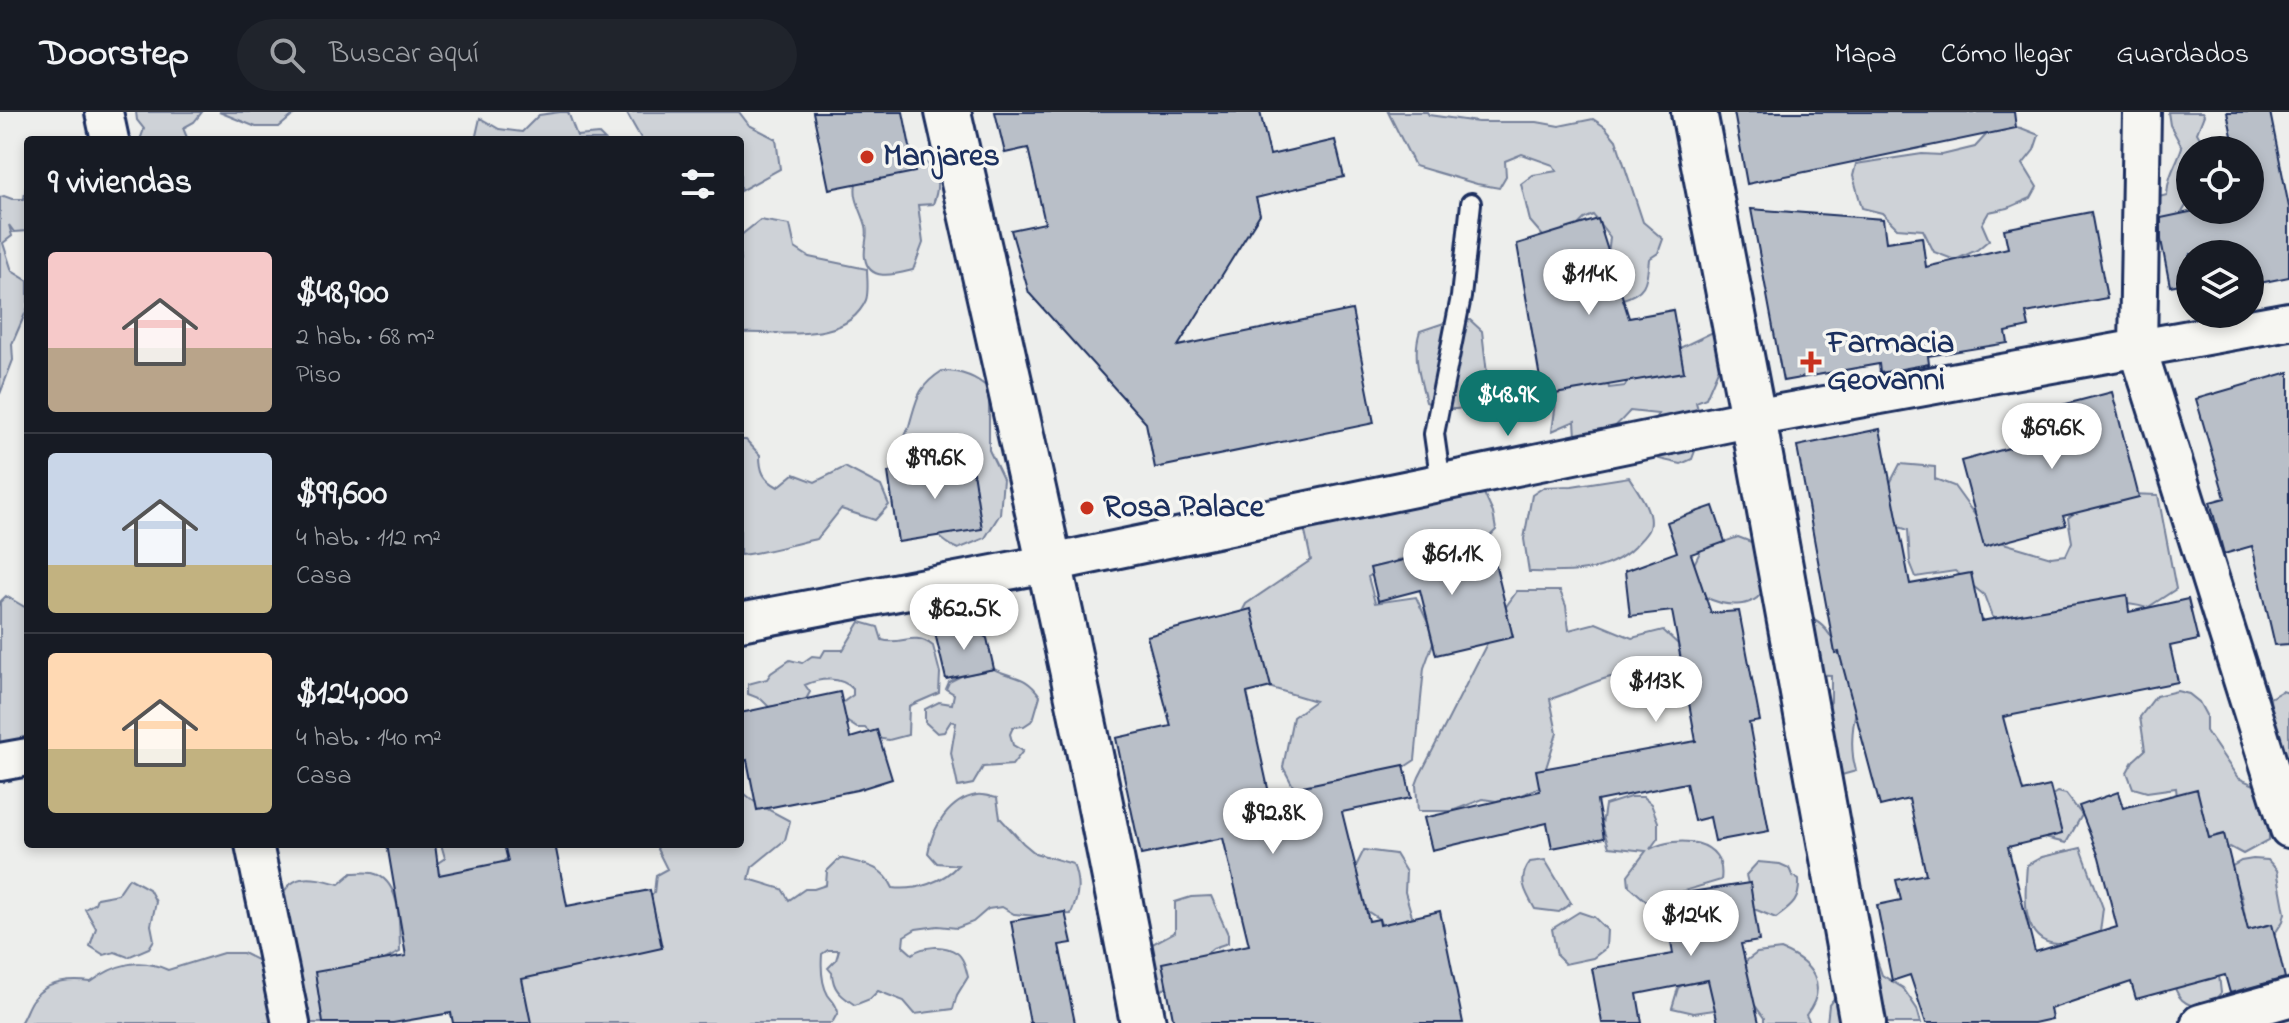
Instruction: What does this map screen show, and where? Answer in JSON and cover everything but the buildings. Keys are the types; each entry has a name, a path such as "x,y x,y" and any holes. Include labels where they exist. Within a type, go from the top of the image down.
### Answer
{"main road":[{"path":"948,112 1051,563 1105,819 1143,1023"},
{"path":"1694,112 1863,1023"}],"street":[{"path":"104,112 109,136"},
{"path":"2142,112 2138,349 2289,829"},
{"path":"744,621 1051,563 1753,418 2289,321"},
{"path":"0,762 24,758"},
{"path":"255,848 291,1023"},
{"path":"2200,1023 2289,998"}],"lane":[{"path":"1441,483 1434,434 1461,297 1471,203"}],"shaded area":[{"path":"136,112 202,112 194,122 183,128 186,136 141,136 144,129 137,120"},
{"path":"219,112 297,112 279,127 256,127"},
{"path":"568,112 577,136 476,136 480,118 499,129 522,132 539,115"},
{"path":"626,112 739,112 749,125 776,139 780,169 744,189 744,136 640,136"},
{"path":"1388,112 1427,112 1429,115 1478,122 1537,122 1559,126 1593,119 1605,127 1616,140 1643,222 1663,239 1658,253 1649,259 1647,275 1640,291 1620,300 1607,264 1610,237 1593,215 1584,219 1566,237 1609,388 1625,386 1632,371 1713,332 1722,343 1721,363 1706,398 1696,402 1703,429 1692,459 1681,464 1659,459 1646,433 1658,414 1630,411 1613,429 1594,437 1576,436 1575,421 1552,431 1558,389 1549,243 1530,221 1521,184 1533,175 1557,171 1553,165 1522,154 1505,161 1506,176 1499,188 1415,166"},
{"path":"2168,112 2202,112 2204,115 2197,133 2199,136 2176,136"},
{"path":"1996,124 2039,135 2034,150 2023,164 2037,187 2031,198 1989,212 1982,224 1989,240 1977,250 1955,260 1934,252 1923,230 1897,228 1882,213 1862,208 1853,176 1856,164 1922,154 1942,155 1975,147"},
{"path":"896,153 925,162 935,174 937,182 933,204 918,205 923,243 913,270 884,275 868,266 865,254 867,230 855,189 856,183"},
{"path":"2176,163 2176,222 2172,229 2156,219 2159,197 2167,195"},
{"path":"0,197 24,199 24,231 14,232 9,225 12,236 3,243 12,271 24,278 24,316 12,344 13,360 0,394"},
{"path":"760,220 790,225 795,248 809,257 867,269 866,300 857,314 844,324 828,330 793,334 744,333 744,233"},
{"path":"1470,320 1482,331 1488,396 1458,409 1426,402 1417,358 1420,331 1444,323"},
{"path":"942,371 968,375 989,389 989,450 1003,479 1000,514 985,538 958,549 936,534 916,510 898,468 898,455 919,394"},
{"path":"744,440 760,455 763,474 778,487 794,474 815,482 845,467 881,486 889,505 875,520 841,509 817,539 744,554"},
{"path":"1900,464 1935,467 1935,479 1954,486 1993,540 2051,557 2066,555 2072,542 2068,518 2100,493 2158,495 2176,589 2147,608 2130,604 2094,605 2003,624 1992,616 1984,595 1955,571 1916,577 1910,562 1908,530 1888,523 1886,491"},
{"path":"1629,477 1644,501 1650,521 1647,533 1634,547 1611,563 1598,567 1571,572 1529,572 1524,539 1532,495 1544,487"},
{"path":"1482,489 1493,513 1496,530 1482,544 1461,546 1460,587 1430,577 1424,555 1398,560 1368,577 1375,603 1416,597 1428,623 1433,643 1424,668 1415,760 1364,794 1294,788 1283,767 1293,717 1315,701 1245,680 1237,621 1246,604 1311,560 1305,532 1361,499"},
{"path":"1738,537 1759,545 1767,574 1762,592 1749,602 1740,604 1722,603 1705,597 1694,564 1701,550"},
{"path":"1517,591 1560,591 1566,606 1569,630 1596,623 1632,638 1663,630 1678,644 1682,665 1676,699 1644,678 1621,675 1550,699 1557,733 1540,787 1520,796 1496,801 1483,799 1452,811 1418,811 1416,785 1419,777 1505,608"},
{"path":"6,596 24,607 24,748 0,750 0,602"},
{"path":"1814,620 1827,631 1840,657 1870,659 1853,729 1856,771 1831,778 1825,709 1831,702 1831,675 1807,674 1799,625"},
{"path":"860,622 878,627 882,640 919,639 933,646 940,673 939,693 909,706 908,735 889,740 876,738 865,728 857,728 843,719 842,703 853,695 853,689 836,680 805,685 810,692 805,701 769,707 761,699 748,694 748,684 767,679 790,660 802,663 812,656 821,657 825,650 843,650"},
{"path":"994,669 1024,680 1040,696 1033,720 1024,726 1013,727 1010,734 1013,745 1023,751 1012,765 983,767 973,784 958,787 951,753 956,723 951,721 944,732 937,733 925,722 925,709 939,702 952,704 954,694 946,689 949,682 963,675"},
{"path":"2177,691 2189,694 2199,702 2206,715 2206,731 2238,778 2259,787 2269,821 2269,840 2243,854 2230,847 2213,861 2177,797 2176,788 2147,792 2133,788 2127,772 2145,750 2140,717 2156,696"},
{"path":"2282,691 2289,693 2289,776 2272,730 2270,698"},
{"path":"2057,792 2066,794 2082,815 2066,843 2045,838 2030,816"},
{"path":"744,793 790,821 785,840 752,867 749,879 782,889 789,900 805,889 826,885 827,871 840,858 878,870 893,888 911,888 937,881 958,865 937,863 928,853 944,816 959,802 979,795 997,798 1000,818 1035,853 1073,864 1078,883 1077,895 1071,914 1014,914 1002,907 988,909 973,922 957,928 938,926 916,929 904,936 903,946 912,954 940,947 952,950 961,958 968,977 953,1009 915,1014 904,1001 878,991 870,999 855,1005 838,992 828,968 836,960 839,950 828,950 822,954 822,970 826,990 838,1012 832,1023 525,1023 516,921 641,906 654,893 656,875 667,869 657,849 744,848"},
{"path":"1630,797 1643,797 1651,804 1658,822 1658,838 1650,849 1673,842 1708,848 1721,866 1721,880 1647,902 1629,886 1628,875 1646,851 1609,847 1602,825 1605,805"},
{"path":"442,848 509,848 511,855 477,883 423,873 445,858"},
{"path":"2081,848 2103,908 2100,932 2068,943 2045,941 2030,925 2027,914 2027,865 2042,857"},
{"path":"1364,850 1395,854 1406,872 1405,892 1412,916 1408,945 1389,943 1379,919 1367,911 1351,884"},
{"path":"1545,860 1571,903 1559,912 1535,909 1524,886 1524,874 1530,862"},
{"path":"2268,860 2277,870 2285,913 2274,935 2248,933 2241,895 2224,871 2241,861"},
{"path":"1758,862 1780,864 1789,868 1799,880 1794,902 1776,918 1754,909 1746,875"},
{"path":"352,873 372,873 382,877 389,885 399,918 400,952 382,961 334,1023 306,1023 309,1009 296,1004 278,905 294,881 310,878 339,884"},
{"path":"129,878 149,889 156,902 151,925 154,940 149,948 128,957 115,952 104,955 90,946 96,928 85,909 97,898 118,894"},
{"path":"1211,896 1228,934 1228,943 1213,948 1155,996 1141,950 1175,932 1175,902"},
{"path":"1579,912 1594,917 1607,930 1606,948 1593,958 1565,964 1557,956 1552,929"},
{"path":"1865,925 1882,975 1903,988 1917,1009 1921,1023 1827,1023 1829,1005 1842,988"},
{"path":"1781,950 1802,962 1814,976 1816,994 1806,1015 1810,1023 1764,1023 1754,1004 1694,1013 1672,1008 1678,988 1692,979 1746,981 1746,961 1757,953"},
{"path":"223,953 243,953 263,963 273,1023 20,1023 32,1000 51,985 66,981 91,982 128,964 147,964 168,970"},
{"path":"2219,975 2221,993 2207,1009 2182,1000 2171,976"}],"place":[{"name":"Manjares","path":"867,157"},
{"name":"Farmacia Geovanni","path":"1811,362"},
{"name":"Rosa Palace","path":"1087,508"}]}
